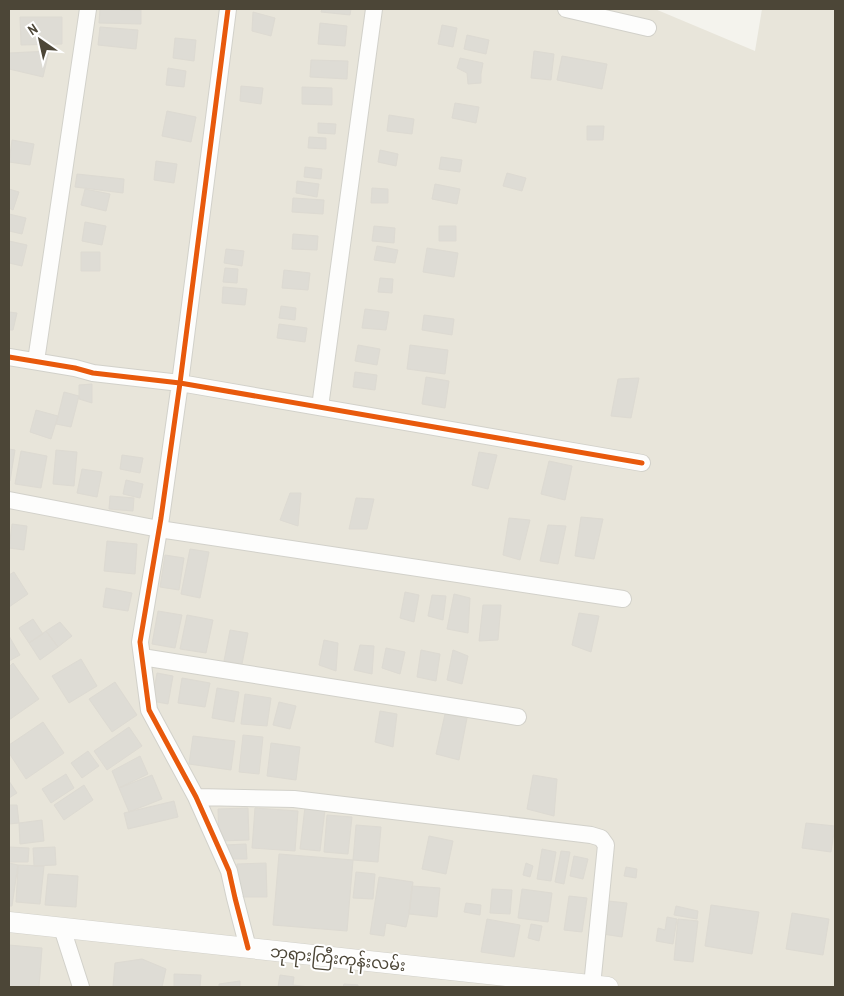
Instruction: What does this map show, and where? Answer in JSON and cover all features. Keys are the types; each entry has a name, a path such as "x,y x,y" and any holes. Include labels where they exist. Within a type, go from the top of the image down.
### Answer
{"street":[{"path":"36,362 88,9"},
{"path":"228,9 180,383 159,529 140,642 149,710 196,797 229,871 248,948"},
{"path":"320,408 374,9"},
{"path":"566,9 648,28"},
{"path":"9,357 76,368 92,373 180,383 642,463"},
{"path":"9,500 159,529 623,599"},
{"path":"142,657 518,717"},
{"path":"196,797 294,799 591,835 601,838 606,845 600,986"},
{"name":"ဘုရားကြီးကုန်းလမ်း","path":"9,922 600,986"},
{"path":"62,928 80,987"}],"shaded area":[{"path":"9,9 655,9 755,51 762,9 835,9 835,987 9,987"}],"building":[{"path":"100,9 141,10 141,24 99,23"},
{"path":"322,9 351,9 350,15 321,12"},
{"path":"253,12 275,18 271,36 252,31"},
{"path":"20,17 62,17 62,44 21,45"},
{"path":"320,23 347,26 345,46 318,44"},
{"path":"442,25 457,28 453,47 438,44"},
{"path":"100,27 138,30 136,49 98,45"},
{"path":"467,35 489,40 486,54 464,49"},
{"path":"175,38 196,40 194,61 173,58"},
{"path":"49,51 43,77 9,69 9,53"},
{"path":"534,51 554,54 551,80 531,78"},
{"path":"562,56 607,64 602,89 557,80"},
{"path":"460,58 483,63 481,83 468,84 467,73 457,68"},
{"path":"311,60 348,61 347,79 310,77"},
{"path":"168,68 186,71 184,87 166,85"},
{"path":"241,86 263,88 261,104 240,101"},
{"path":"302,87 332,88 332,105 302,104"},
{"path":"455,103 479,107 476,123 452,118"},
{"path":"167,111 196,117 191,142 162,136"},
{"path":"389,115 414,119 412,134 387,131"},
{"path":"318,123 336,124 335,134 318,133"},
{"path":"587,126 604,126 603,140 587,140"},
{"path":"309,137 326,138 326,149 308,148"},
{"path":"12,140 34,144 30,165 9,162"},
{"path":"380,150 398,154 396,166 378,162"},
{"path":"441,157 462,160 460,172 439,169"},
{"path":"156,161 177,164 174,183 154,180"},
{"path":"305,167 322,169 321,179 304,177"},
{"path":"507,173 526,178 522,191 503,186"},
{"path":"77,174 124,179 123,193 75,187"},
{"path":"297,181 319,184 317,197 296,193"},
{"path":"435,184 460,189 457,204 432,199"},
{"path":"372,188 388,189 388,203 371,203"},
{"path":"9,189 19,192 13,210 9,208"},
{"path":"85,189 110,194 106,211 81,205"},
{"path":"293,198 324,200 323,214 292,212"},
{"path":"9,214 26,218 22,234 9,231"},
{"path":"85,222 106,226 102,245 82,241"},
{"path":"374,226 395,228 394,243 372,241"},
{"path":"439,226 456,226 456,241 439,241"},
{"path":"293,234 318,236 317,250 292,249"},
{"path":"9,241 27,245 22,266 9,263"},
{"path":"377,246 398,250 395,263 374,260"},
{"path":"427,248 458,253 454,277 423,272"},
{"path":"226,249 244,251 242,266 224,263"},
{"path":"81,252 100,252 100,271 81,271"},
{"path":"225,268 238,269 237,283 223,282"},
{"path":"284,270 310,273 308,290 282,288"},
{"path":"380,278 393,279 392,293 378,292"},
{"path":"223,287 247,289 245,305 222,303"},
{"path":"281,306 296,308 295,320 279,318"},
{"path":"365,309 389,312 386,330 362,328"},
{"path":"9,312 17,313 13,330 9,330"},
{"path":"424,315 454,319 452,335 422,330"},
{"path":"279,324 307,328 305,342 277,338"},
{"path":"358,345 380,349 377,365 355,361"},
{"path":"410,345 448,350 445,374 407,369"},
{"path":"355,372 377,375 375,390 353,387"},
{"path":"426,377 449,381 445,408 422,404"},
{"path":"639,378 631,418 611,416 618,379"},
{"path":"92,384 92,403 79,399 79,385"},
{"path":"64,392 79,396 71,427 56,424"},
{"path":"36,410 58,416 51,439 30,432"},
{"path":"9,449 15,450 10,481 9,481"},
{"path":"56,450 77,452 74,486 53,484"},
{"path":"21,451 47,456 41,488 15,484"},
{"path":"479,452 497,455 488,489 472,485"},
{"path":"122,455 143,458 140,473 120,469"},
{"path":"549,461 572,466 565,500 541,494"},
{"path":"82,469 102,472 97,497 77,493"},
{"path":"126,480 143,484 140,498 123,494"},
{"path":"290,493 301,493 298,526 280,520"},
{"path":"110,496 134,498 133,511 109,509"},
{"path":"356,498 374,499 367,529 349,529"},
{"path":"581,517 603,519 594,559 575,556"},
{"path":"509,518 530,520 520,560 503,555"},
{"path":"12,524 27,526 24,550 9,548"},
{"path":"548,525 566,526 558,564 540,561"},
{"path":"107,541 137,544 135,574 104,571"},
{"path":"190,549 209,552 200,598 181,594"},
{"path":"165,555 184,558 179,590 160,587"},
{"path":"14,572 28,594 9,607 9,575"},
{"path":"106,588 132,593 128,611 103,607"},
{"path":"405,592 419,595 414,622 400,618"},
{"path":"454,594 470,598 468,633 447,629"},
{"path":"432,595 446,596 443,620 428,616"},
{"path":"483,605 501,605 498,640 479,641"},
{"path":"158,611 182,615 175,648 152,644"},
{"path":"579,613 599,616 591,652 572,645"},
{"path":"187,615 213,620 206,653 180,649"},
{"path":"33,619 43,634 29,643 19,628"},
{"path":"60,622 72,636 58,647 46,631"},
{"path":"230,630 248,633 242,664 224,661"},
{"path":"46,631 58,647 40,660 29,643"},
{"path":"9,636 20,655 9,661"},
{"path":"324,640 338,643 336,671 319,665"},
{"path":"360,645 374,646 372,674 354,670"},
{"path":"386,648 405,652 400,674 382,668"},
{"path":"421,650 440,654 436,681 417,677"},
{"path":"453,650 468,656 462,684 447,680"},
{"path":"81,659 97,686 69,703 52,676"},
{"path":"13,663 39,699 9,720 9,667"},
{"path":"157,673 173,676 168,704 152,701"},
{"path":"182,678 210,683 205,707 178,703"},
{"path":"115,682 137,715 112,732 89,699"},
{"path":"217,688 239,692 234,722 212,718"},
{"path":"245,694 271,698 267,726 241,724"},
{"path":"279,702 296,706 290,729 273,725"},
{"path":"380,711 397,714 393,747 375,742"},
{"path":"445,714 467,718 459,760 436,754"},
{"path":"43,722 64,753 26,779 9,753 9,745"},
{"path":"129,727 142,746 107,770 94,751"},
{"path":"243,735 263,737 259,774 239,772"},
{"path":"193,736 235,741 231,770 189,764"},
{"path":"271,743 300,747 296,780 267,776"},
{"path":"88,751 99,766 82,778 71,763"},
{"path":"140,756 148,774 119,788 112,771"},
{"path":"66,774 74,788 51,803 42,789"},
{"path":"152,775 162,799 129,812 119,788"},
{"path":"533,775 557,779 554,816 527,809"},
{"path":"9,781 17,793 9,798"},
{"path":"84,785 93,800 64,820 54,805"},
{"path":"174,801 178,817 128,829 124,813"},
{"path":"9,805 17,805 19,823 9,824"},
{"path":"305,807 325,810 320,851 300,849"},
{"path":"248,808 249,840 219,841 218,809"},
{"path":"255,808 298,811 295,851 252,848"},
{"path":"327,815 352,817 348,854 324,852"},
{"path":"42,820 44,841 20,844 19,823"},
{"path":"806,823 835,826 831,852 802,848"},
{"path":"356,825 381,827 378,862 353,860"},
{"path":"429,836 453,841 446,874 422,869"},
{"path":"246,844 247,859 231,859 225,845"},
{"path":"9,847 29,848 28,862 9,862"},
{"path":"55,847 56,865 34,866 33,848"},
{"path":"542,849 556,852 551,881 537,879"},
{"path":"561,851 570,852 564,884 555,882"},
{"path":"279,854 353,860 347,931 273,925"},
{"path":"574,856 588,859 583,879 570,876"},
{"path":"9,863 18,865 12,906 9,906"},
{"path":"266,863 267,897 238,897 237,864"},
{"path":"526,863 533,866 530,877 523,875"},
{"path":"18,865 44,866 40,904 16,902"},
{"path":"626,867 637,869 636,878 624,876"},
{"path":"356,872 375,874 373,899 353,898"},
{"path":"48,874 78,876 76,907 45,905"},
{"path":"379,877 413,882 406,927 386,923 384,936 370,934"},
{"path":"412,886 440,888 437,917 409,914"},
{"path":"492,889 512,890 510,914 490,913"},
{"path":"522,889 552,893 548,922 518,918"},
{"path":"569,896 587,898 582,932 564,930"},
{"path":"608,901 627,903 622,937 603,934"},
{"path":"466,903 481,905 480,915 464,912"},
{"path":"711,905 759,912 752,954 705,946"},
{"path":"676,906 698,911 697,919 674,915"},
{"path":"792,913 829,919 823,955 786,949"},
{"path":"667,917 677,919 673,944 656,941 658,928 665,930"},
{"path":"487,919 520,925 514,957 481,952"},
{"path":"678,919 698,921 693,962 674,960"},
{"path":"531,924 542,926 539,941 528,938"},
{"path":"9,945 42,948 39,987 9,987"},
{"path":"142,959 166,969 162,987 113,987 115,963"},
{"path":"174,974 201,975 200,987 174,987"},
{"path":"280,975 294,977 293,985 309,987 278,987"},
{"path":"240,981 240,987 219,987 219,984"},
{"path":"344,984 358,985 358,987 343,987"}],"cycle path":[{"path":"228,9 180,383 161,518 140,642 149,710 196,797 229,871 248,948"},
{"path":"9,357 75,368 93,373 180,383 642,463"}]}
